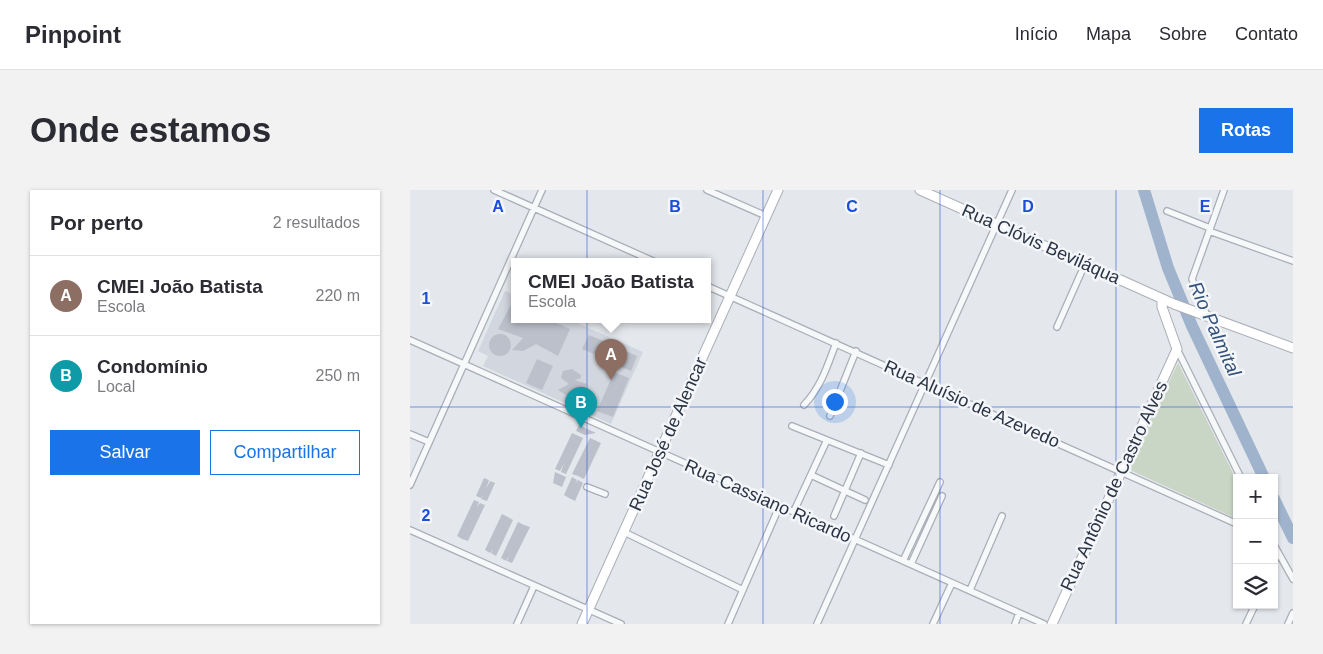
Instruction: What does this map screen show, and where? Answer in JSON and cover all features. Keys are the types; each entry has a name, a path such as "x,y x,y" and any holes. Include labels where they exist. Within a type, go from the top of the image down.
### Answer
{"street":[{"path":"494,190 646,258"},
{"path":"512,258 542,190"},
{"path":"707,190 766,216"},
{"name":"Rua José de Alencar","path":"582,624 778,190"},
{"name":"Rua Clóvis Beviláqua","path":"920,190 1145,291 1162,303 1174,304 1293,348"},
{"path":"817,624 927,383 1012,190"},
{"path":"1208,318 1192,279 1224,190"},
{"path":"1167,211 1293,261"},
{"path":"410,486 511,260"},
{"path":"1057,327 1084,264"},
{"name":"Rua Aluísio de Azevedo","path":"711,288 856,351 1233,522"},
{"path":"1162,303 1178,349 1239,474"},
{"name":"Rua Cassiano Ricardo","path":"410,340 659,454 794,511 1044,624"},
{"path":"804,405 816,392 822,381 836,343"},
{"name":"Rua Antônio de Castro Alves","path":"1052,624 1178,349"},
{"path":"830,416 856,351"},
{"path":"792,426 889,465"},
{"path":"410,434 429,442"},
{"path":"794,511 827,440"},
{"path":"834,516 861,454"},
{"path":"811,475 865,500"},
{"path":"903,561 940,482"},
{"path":"587,487 605,494"},
{"path":"911,564 942,496"},
{"path":"728,624 780,505"},
{"path":"970,590 1002,516"},
{"path":"410,530 621,624"},
{"path":"624,532 743,590"},
{"path":"1278,553 1293,579"},
{"path":"933,624 952,583"},
{"path":"517,624 534,586"},
{"path":"1246,624 1253,609"},
{"path":"1014,624 1019,613"},
{"path":"1288,624 1293,613"}],"shaded area":[{"path":"505,291 511,293 511,323 577,323 643,352 611,424 483,366 488,356 478,351"}],"green space":[{"path":"1178,363 1234,474 1233,517 1128,469"}],"building":[{"path":"511,305 511,323 556,323 570,329 558,356 536,344 523,351 512,350 523,338 498,329"},
{"path":"500,334 508,337 511,345 508,353 500,356 492,353 489,345 492,337"},
{"path":"589,335 606,342 599,356 582,349"},
{"path":"621,349 637,356 631,371 614,364"},
{"path":"537,359 553,366 542,390 526,383"},
{"path":"572,369 581,375 581,378 575,380 587,384 582,393 569,397 558,390 569,384 561,378 563,371"},
{"path":"614,372 629,378 613,417 597,411"},
{"path":"579,425 596,433 585,435 576,431"},
{"path":"572,433 583,438 566,474 561,472 564,463 560,471 555,469"},
{"path":"590,438 601,443 584,479 572,474"},
{"path":"555,472 566,477 562,487 553,483"},
{"path":"572,477 577,480 575,484 578,480 583,483 575,501 564,495"},
{"path":"484,478 489,480 486,489 490,481 495,483 487,501 481,499 484,494 481,498 476,496"},
{"path":"474,500 479,502 477,507 480,503 485,505 468,541 457,536"},
{"path":"502,514 513,520 496,556 491,553 493,549 490,553 485,550"},
{"path":"518,522 530,527 512,563 507,561 509,556 506,561 501,558"}],"waterway":[{"name":"Rio Palmital","path":"1144,190 1168,268 1192,326 1262,474"},
{"name":"Rio Palmital","path":"1278,507 1293,538"}],"place":[{"name":"CMEI João Batista","path":"611,380"},
{"name":"Condomínio","path":"581,428"}]}
